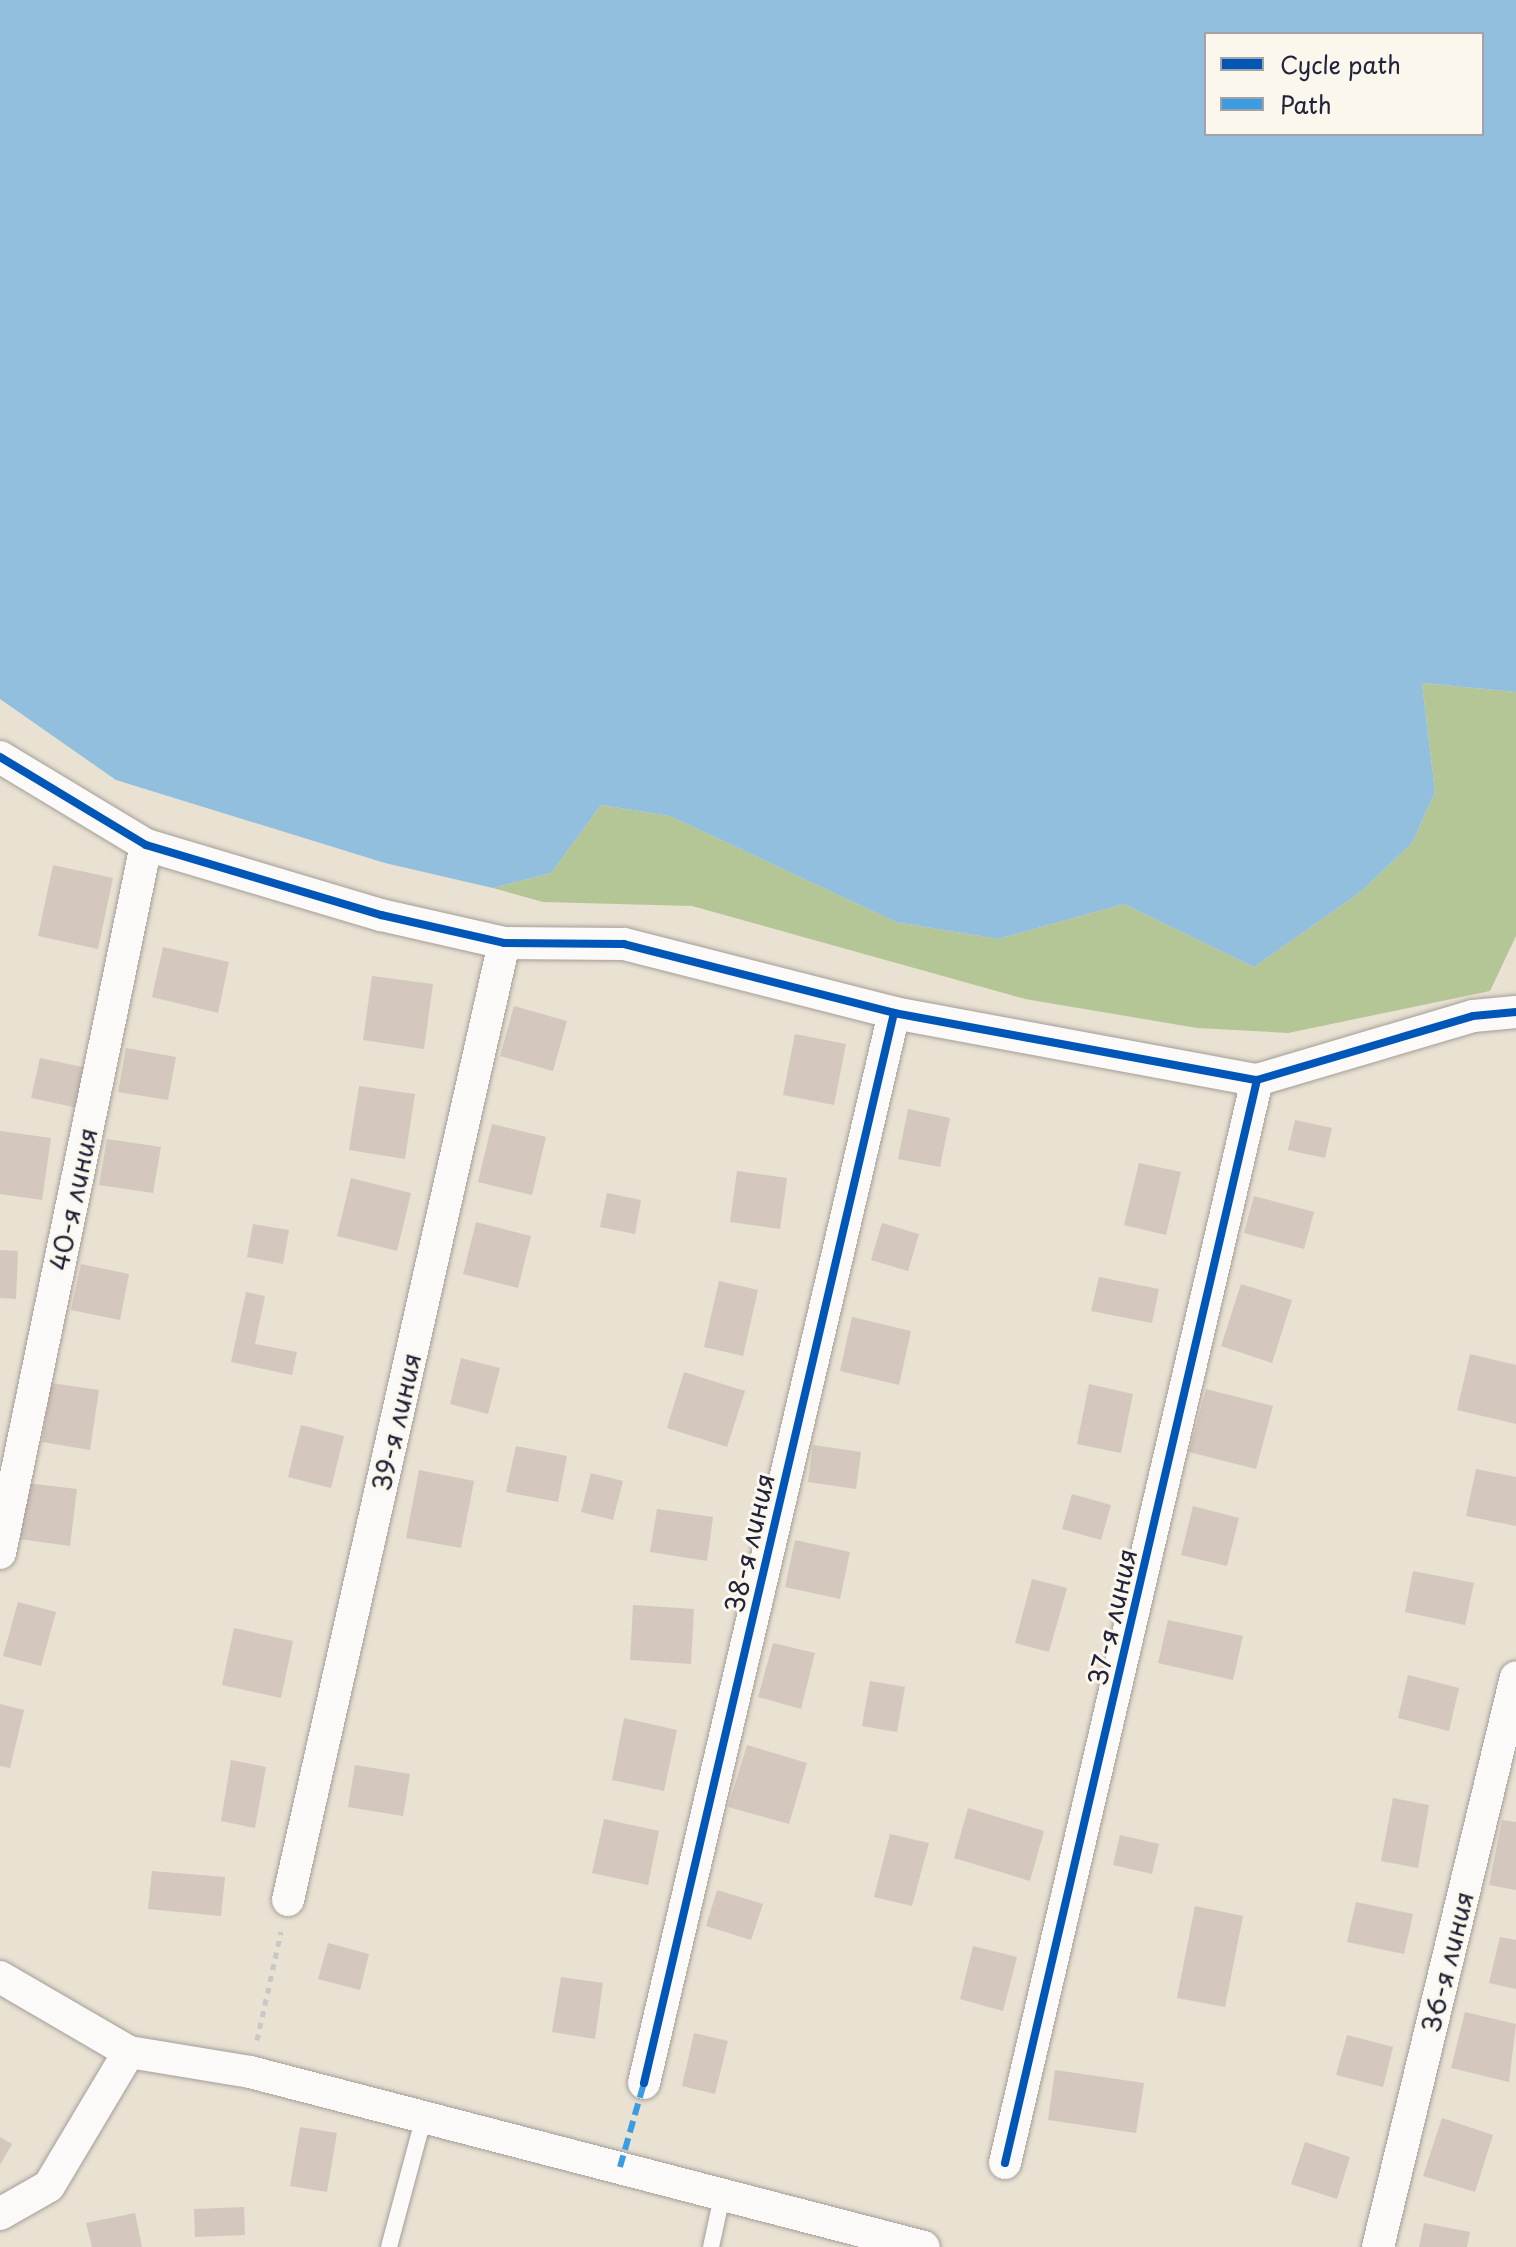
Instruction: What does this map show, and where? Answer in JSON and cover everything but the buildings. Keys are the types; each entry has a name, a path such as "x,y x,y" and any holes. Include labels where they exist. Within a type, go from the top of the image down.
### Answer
{"street":[{"path":"0,757 146,845 381,915 504,943 624,944 894,1013 1257,1080 1473,1016 1516,1012"},
{"name":"40-я линия","path":"0,1553 146,845"},
{"name":"39-я линия","path":"288,1900 504,943"},
{"name":"38-я линия","path":"644,2083 894,1013"},
{"name":"37-я линия","path":"1005,2163 1257,1080"},
{"name":"36-я линия","path":"1378,2247 1516,1677"},
{"path":"0,1977 129,2052 250,2072 924,2247"},
{"path":"0,2214 49,2186 129,2052"}],"lane":[{"path":"389,2247 424,2116"},
{"path":"711,2247 722,2196"}],"path":[{"path":"250,2072 288,1900"}],"green space":[{"path":"1422,683 1516,692 1516,936 1490,991 1288,1033 1197,1028 1025,999 692,906 543,902 493,888 551,873 601,805 670,816 896,922 998,939 1124,904 1254,967 1359,893 1412,843 1435,792"}],"water":[{"path":"0,0 1516,0 1516,692 1422,683 1435,792 1412,843 1359,893 1254,967 1124,904 998,939 896,922 670,816 601,805 551,873 493,888 385,863 116,780 0,699"}],"marked path":[{"path":"620,2167 644,2083"}],"cycle path":[{"path":"0,757 146,845 381,915 504,943 624,944 894,1013 1257,1080 1473,1016 1516,1012"},
{"path":"644,2083 894,1013"},
{"path":"1005,2163 1257,1080"}]}
